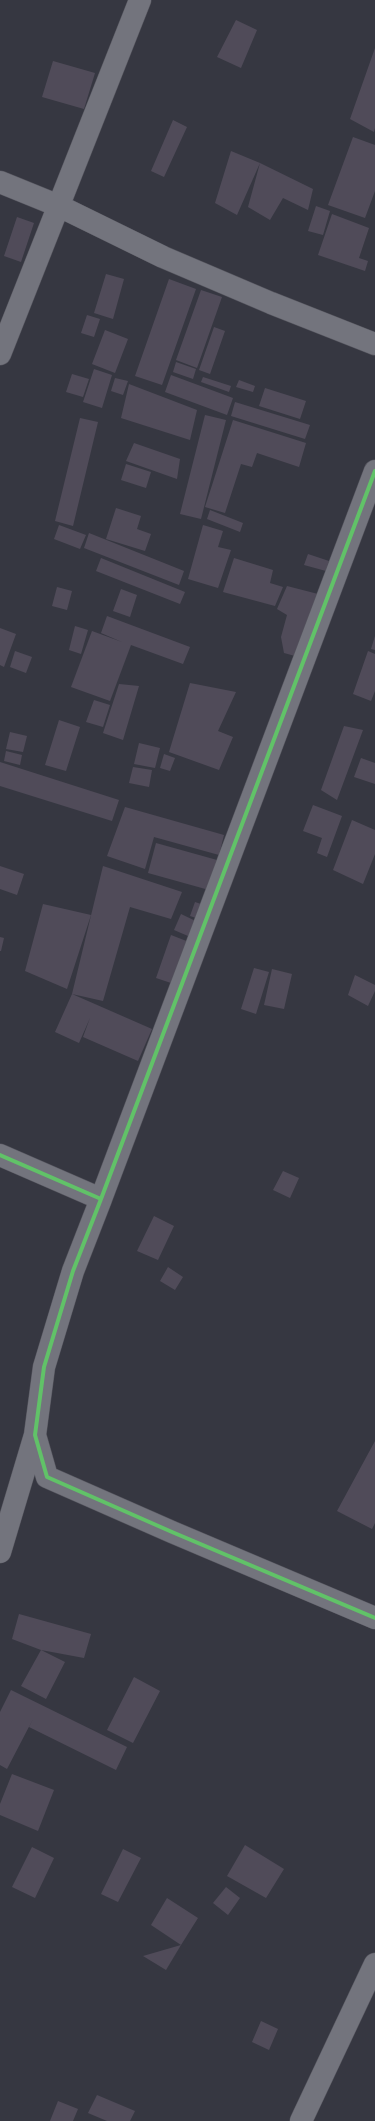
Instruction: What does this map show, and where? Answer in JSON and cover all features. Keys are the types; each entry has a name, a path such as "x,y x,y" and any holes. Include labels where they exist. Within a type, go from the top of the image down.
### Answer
{"street":[{"path":"0,354 140,0"},
{"path":"0,182 59,206 163,257 271,303 375,344"},
{"path":"0,1552 35,1435 44,1367 73,1271 375,471"},
{"path":"0,1155 101,1199"},
{"path":"35,1435 47,1477 375,1618"},
{"path":"301,2121 375,1964"}],"building":[{"path":"236,20 257,30 241,68 217,57"},
{"path":"375,48 375,128 374,132 350,119"},
{"path":"53,61 95,73 84,109 42,97"},
{"path":"173,120 187,127 164,177 151,171"},
{"path":"353,137 375,145 375,191 365,218 328,205"},
{"path":"231,151 260,163 237,215 215,203"},
{"path":"260,163 313,189 308,210 283,198 270,220 248,207"},
{"path":"316,206 330,211 323,235 308,231"},
{"path":"332,214 369,228 359,258 368,261 365,271 318,255"},
{"path":"17,217 34,223 21,262 4,256"},
{"path":"106,274 124,279 113,319 94,313"},
{"path":"169,279 196,289 162,385 135,376"},
{"path":"201,290 222,297 197,368 176,360"},
{"path":"87,315 100,319 94,337 81,333"},
{"path":"214,327 225,331 210,374 199,370"},
{"path":"105,330 128,339 115,373 92,364"},
{"path":"176,362 196,369 193,379 173,372"},
{"path":"94,369 112,375 102,408 83,402"},
{"path":"72,374 89,379 83,397 66,392"},
{"path":"171,375 233,398 227,415 165,392"},
{"path":"203,377 231,386 229,392 201,382"},
{"path":"115,378 128,381 123,395 111,391"},
{"path":"239,380 255,386 253,392 236,387"},
{"path":"129,384 197,410 190,440 121,418"},
{"path":"265,388 306,401 300,419 259,406"},
{"path":"235,402 310,425 305,439 231,416"},
{"path":"205,415 226,420 201,519 180,514"},
{"path":"80,418 98,422 73,526 55,521"},
{"path":"233,420 306,443 299,467 257,453 252,467 241,464 225,513 205,507"},
{"path":"134,443 180,459 177,479 126,461"},
{"path":"126,464 151,472 146,488 121,480"},
{"path":"116,508 141,516 137,529 151,534 145,551 106,539"},
{"path":"210,510 243,523 240,532 207,519"},
{"path":"59,525 86,535 80,549 54,539"},
{"path":"203,525 223,531 218,547 231,550 218,588 188,579"},
{"path":"89,533 184,571 179,585 84,548"},
{"path":"308,554 329,561 326,571 304,565"},
{"path":"101,558 185,592 180,604 96,571"},
{"path":"234,558 273,570 270,583 283,587 275,606 223,592"},
{"path":"287,586 318,594 295,656 284,653 281,637 287,615 277,609"},
{"path":"57,587 72,591 67,610 52,606"},
{"path":"121,589 137,595 130,617 113,611"},
{"path":"107,616 190,647 183,664 131,645 110,701 71,687 92,631 122,642 101,633"},
{"path":"75,626 88,630 81,654 69,650"},
{"path":"0,628 16,634 4,667 0,665"},
{"path":"375,636 375,650 371,649"},
{"path":"15,651 32,657 26,673 10,667"},
{"path":"368,651 375,654 375,691 371,701 353,694"},
{"path":"190,683 236,692 218,731 233,737 219,770 169,752"},
{"path":"119,684 139,686 123,740 103,733"},
{"path":"94,700 110,705 103,727 86,722"},
{"path":"59,720 80,727 66,771 45,765"},
{"path":"344,726 363,730 337,800 321,790"},
{"path":"10,732 27,736 23,752 6,749"},
{"path":"139,743 160,748 155,768 134,764"},
{"path":"6,751 22,755 20,765 4,761"},
{"path":"164,754 175,758 170,771 160,768"},
{"path":"361,758 375,763 375,784 354,777"},
{"path":"0,762 119,800 112,821 0,786"},
{"path":"133,767 152,770 149,787 129,783"},
{"path":"313,805 342,816 327,857 317,853 322,838 303,831"},
{"path":"125,807 224,835 219,855 154,837 145,869 107,856"},
{"path":"352,820 375,830 375,854 363,884 333,870"},
{"path":"156,843 217,860 209,890 148,873"},
{"path":"0,866 24,874 17,895 0,889"},
{"path":"103,866 182,892 171,919 130,907 103,1001 72,994"},
{"path":"195,902 207,906 202,920 190,916"},
{"path":"43,904 91,915 67,989 25,971"},
{"path":"181,914 202,924 195,939 174,930"},
{"path":"171,935 189,942 174,984 156,978"},
{"path":"0,937 4,938 1,951 0,951"},
{"path":"254,968 269,972 256,1014 241,1009"},
{"path":"272,969 292,974 284,1009 264,1005"},
{"path":"355,975 375,985 375,991 368,1006 348,995"},
{"path":"72,994 152,1029 138,1061 83,1037 90,1018 79,1043 55,1032"},
{"path":"283,1171 299,1178 290,1198 273,1190"},
{"path":"154,1216 174,1226 158,1260 137,1251"},
{"path":"168,1267 183,1277 175,1290 160,1281"},
{"path":"375,1441 375,1523 372,1529 337,1511"},
{"path":"19,1614 91,1634 84,1658 41,1650 12,1639"},
{"path":"41,1650 65,1662 46,1699 21,1686"},
{"path":"134,1677 160,1691 133,1743 107,1730"},
{"path":"11,1690 127,1747 116,1770 29,1727 33,1719 7,1769 0,1765 0,1712"},
{"path":"12,1774 54,1790 38,1831 0,1815 0,1804"},
{"path":"245,1845 284,1869 266,1898 227,1876"},
{"path":"32,1847 54,1858 35,1898 12,1887"},
{"path":"123,1849 141,1858 118,1902 101,1894"},
{"path":"226,1887 240,1898 228,1915 213,1903"},
{"path":"167,1898 198,1918 181,1945 151,1925"},
{"path":"181,1945 166,1970 143,1956"},
{"path":"261,2021 278,2029 269,2050 252,2042"},
{"path":"97,2095 135,2111 130,2121 107,2121 88,2113"},
{"path":"58,2101 78,2109 73,2121 50,2121"}],"cycle path":[{"path":"101,1199 375,471"},
{"path":"0,1155 101,1199 73,1271 44,1367 35,1435 47,1477 375,1618"}]}
